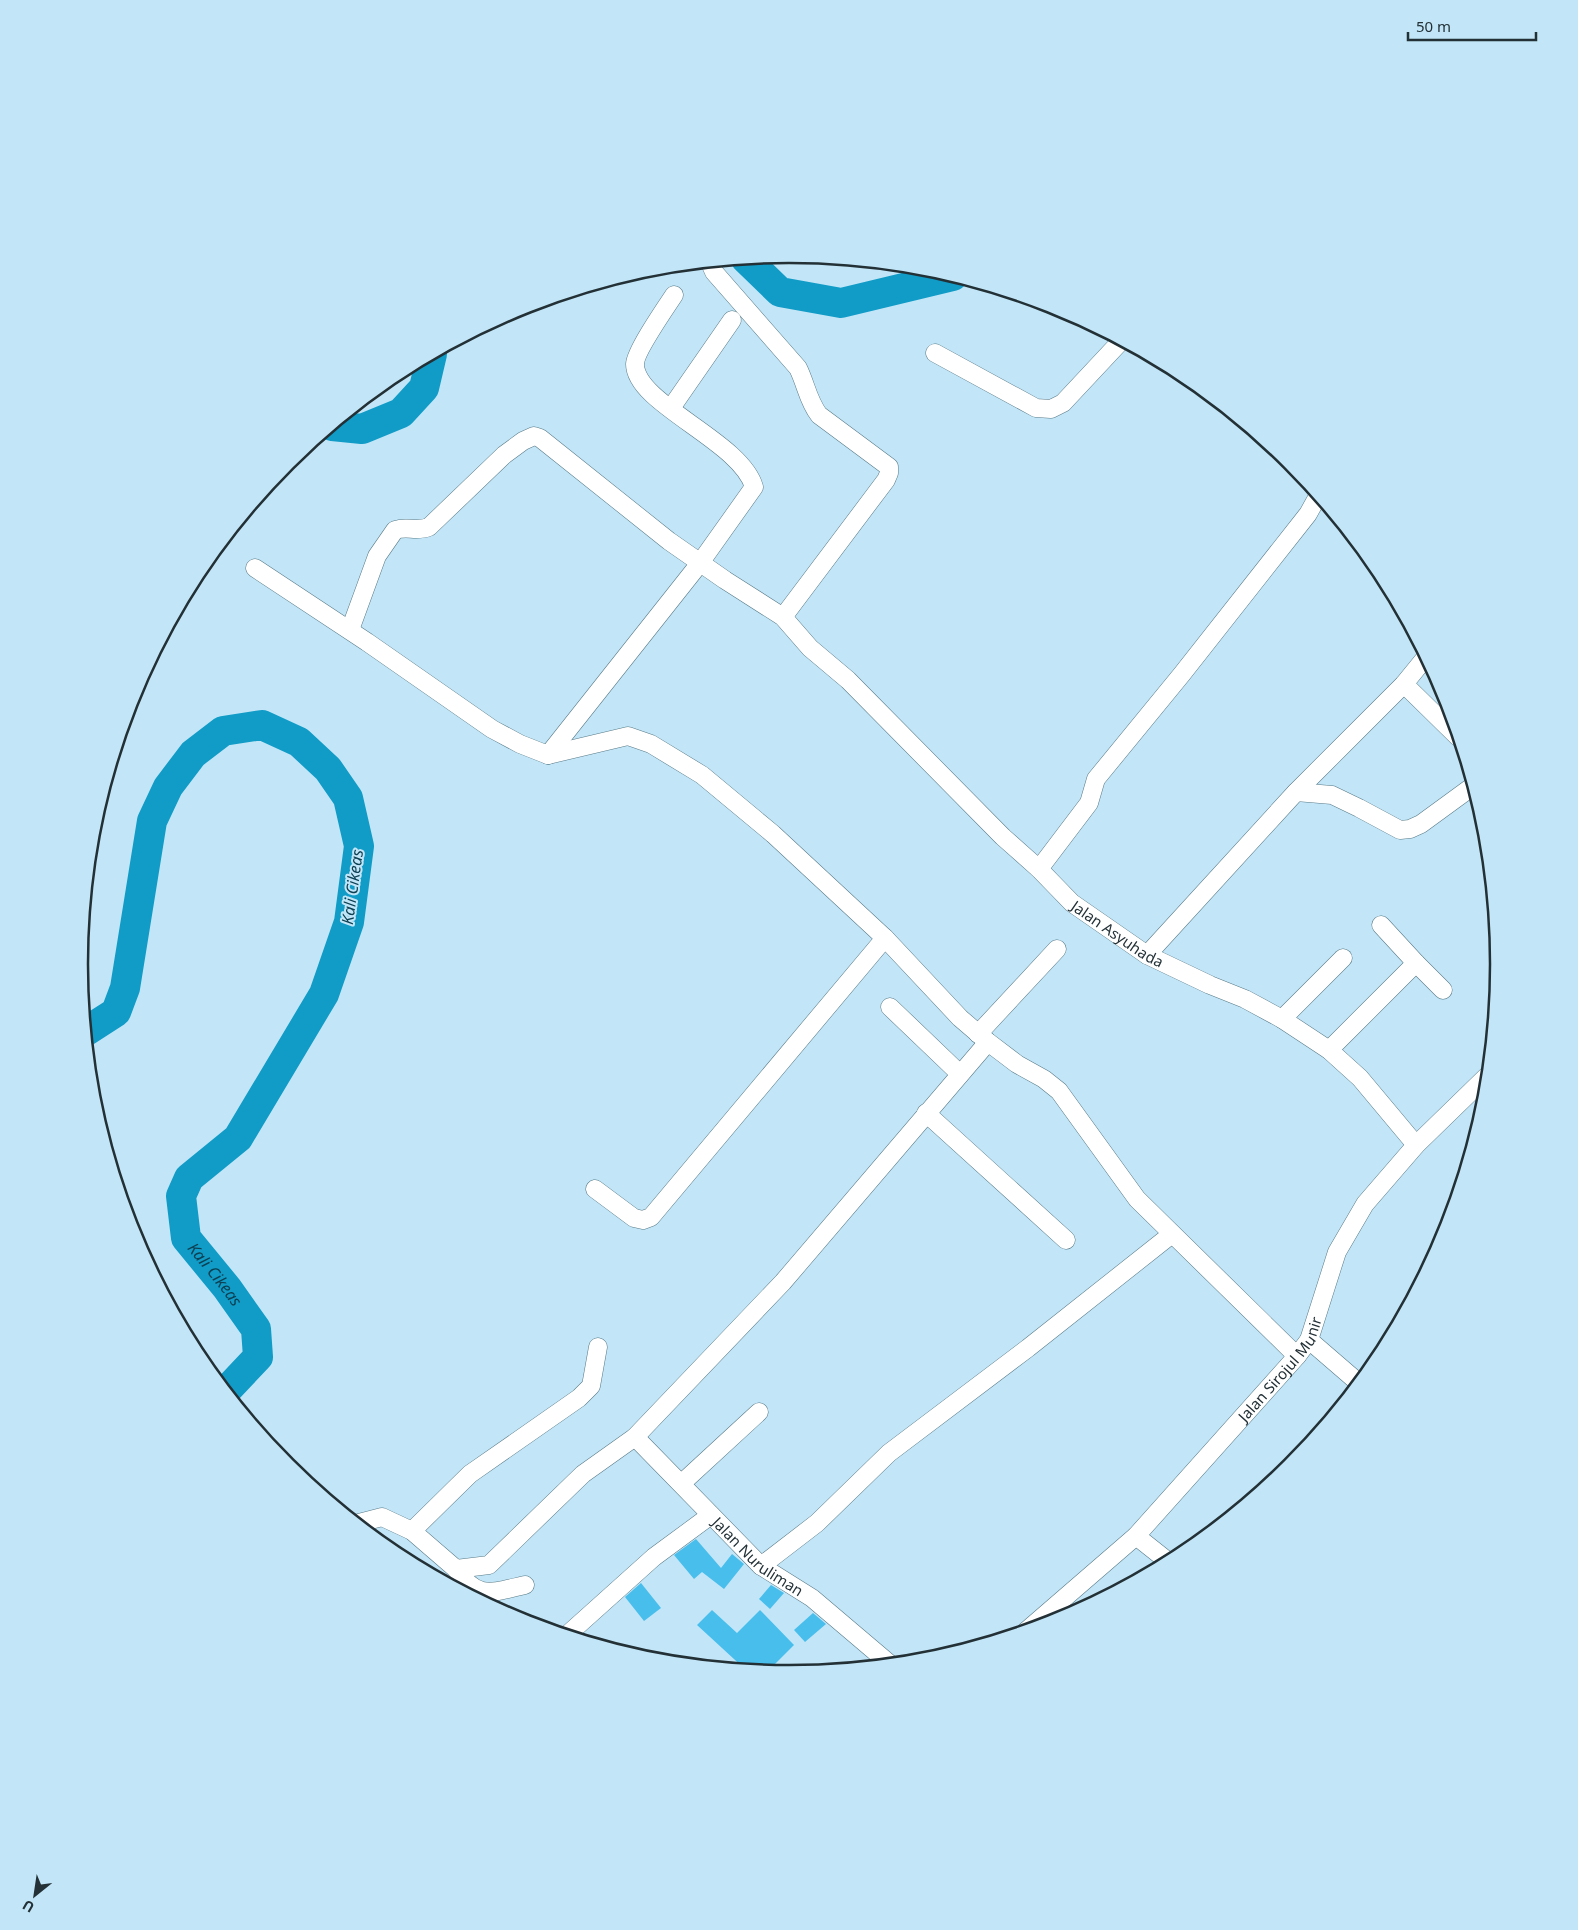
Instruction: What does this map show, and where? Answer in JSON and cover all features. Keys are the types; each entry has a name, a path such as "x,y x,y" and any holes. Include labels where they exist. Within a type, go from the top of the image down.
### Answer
{"street":[{"path":"713,268 798,368 812,406 819,415 889,467 886,480 783,617"},
{"path":"548,754 700,563 754,487 746,470 713,440 653,394 638,378 634,363 646,337 674,295"},
{"path":"670,408 732,320"},
{"path":"935,354 1036,408 1051,409 1063,403 1117,345"},
{"name":"Jalan Asyuhada","path":"350,630 377,556 395,530 404,527 421,530 428,527 504,454 534,436 540,438 669,541 783,617 810,648 848,680 1003,837 1039,869 1072,903 1147,955 1210,985 1246,999 1282,1019 1329,1050 1360,1078 1416,1145"},
{"path":"1039,869 1089,803 1096,779 1182,674 1308,514 1315,501"},
{"path":"255,568 350,630 492,729 520,744 548,754 628,736 651,744 702,775 774,834 885,938 960,1018 983,1038 1059,1090 1137,1199 1298,1356"},
{"path":"1147,955 1296,792 1404,684 1421,663"},
{"path":"1404,684 1448,726"},
{"path":"1296,792 1332,796 1400,830 1410,829 1421,824 1468,789"},
{"path":"1381,925 1443,990"},
{"path":"595,1189 634,1218 643,1220 651,1217 885,938"},
{"path":"456,1569 489,1564 583,1474 635,1437 783,1282 960,1074 983,1038 1057,949"},
{"path":"1282,1019 1343,958"},
{"path":"1329,1050 1416,963"},
{"path":"890,1007 960,1074"},
{"name":"Jalan Sirojul Munir","path":"1039,1620 1136,1536 1298,1356 1309,1340 1337,1252 1365,1204 1416,1145 1480,1083"},
{"path":"926,1113 1066,1240"},
{"path":"761,1566 817,1523 889,1453 1028,1348 1172,1234"},
{"path":"1309,1340 1355,1379"},
{"path":"412,1531 470,1474 579,1398 591,1386 598,1347"},
{"path":"682,1483 760,1412"},
{"name":"Jalan Nuruliman","path":"635,1437 761,1566 812,1598 884,1659"},
{"path":"571,1631 654,1557 712,1515"},
{"path":"362,1522 382,1517 412,1531 456,1569 466,1583 479,1592 498,1592 525,1585"},
{"path":"1136,1536 1164,1558"}],"building":[{"path":"696,1539 721,1568 732,1554 744,1564 724,1589 702,1572 694,1579 674,1555"},
{"path":"641,1583 661,1608 644,1621 625,1597"},
{"path":"771,1585 784,1593 770,1609 759,1599"},
{"path":"712,1610 737,1633 760,1610 794,1645 773,1666 740,1665 697,1625"},
{"path":"813,1613 826,1624 805,1642 794,1630"}],"waterway":[{"name":"Kali Cikeas","path":"752,265 780,292 841,303 938,280"},
{"name":"Kali Cikeas","path":"340,427 362,429 401,413 424,388 430,362"},
{"name":"Kali Cikeas","path":"91,1028 116,1012 125,988 152,821 168,787 193,754 223,731 262,725 299,742 328,769 348,798 359,846 349,922 324,994 238,1138 189,1178 181,1196 186,1238 227,1288 256,1329 258,1357 229,1388"}]}
